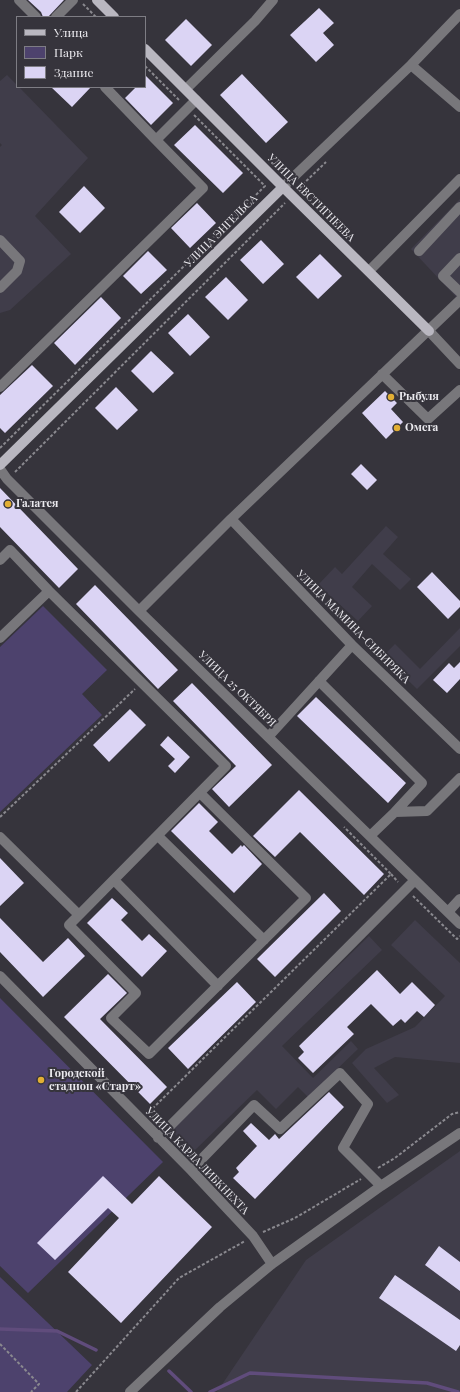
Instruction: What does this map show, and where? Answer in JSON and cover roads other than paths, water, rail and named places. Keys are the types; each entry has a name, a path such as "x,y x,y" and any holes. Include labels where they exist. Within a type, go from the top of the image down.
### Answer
{"main road":[{"path":"97,0 113,16"},
{"name":"УЛИЦА ЕВСТИГНЕЕВА","path":"146,50 430,331"},
{"name":"УЛИЦА ЭНГЕЛЬСА","path":"0,465 283,187"}],"street":[{"path":"19,0 35,16"},
{"path":"57,16 73,0"},
{"path":"186,90 255,22 273,0"},
{"name":"УЛИЦА ЭНГЕЛЬСА","path":"283,187 410,65 460,14"},
{"path":"410,65 460,107"},
{"path":"0,387 203,188 106,88"},
{"path":"156,140 196,100"},
{"path":"369,271 460,179"},
{"path":"419,251 460,207"},
{"path":"0,240 20,261 17,271 0,288"},
{"path":"460,258 443,276 460,292"},
{"path":"139,611 230,519 382,374 430,331 460,300"},
{"name":"УЛИЦА ЕВСТИГНЕЕВА","path":"430,331 460,364"},
{"path":"382,374 428,419 460,390"},
{"name":"УЛИЦА 25 ОКТЯБРЯ","path":"0,469 7,479 139,611 269,736 460,924"},
{"name":"УЛИЦА МАМИНА-СИБИРЯКА","path":"230,519 352,644 460,749"},
{"path":"0,560 10,550 48,591 226,766 69,925 136,993 111,1018 149,1054 306,898 200,793"},
{"path":"0,638 48,591"},
{"path":"269,736 352,644"},
{"path":"319,681 422,784 370,836"},
{"path":"395,812 426,811 460,778"},
{"path":"158,836 264,940"},
{"path":"0,837 79,915"},
{"path":"114,880 218,986"},
{"path":"158,1138 415,880"},
{"path":"448,912 460,900"},
{"name":"УЛИЦА КАРЛА ЛИБКНЕХТА","path":"0,976 191,1170 253,1236 272,1264"},
{"path":"191,1170 254,1105 280,1129 340,1073 368,1104 343,1148 381,1186"},
{"path":"130,1392 220,1307 272,1264 381,1186 460,1133"}],"waterway":[{"path":"0,1329 57,1331 96,1350"},
{"path":"169,1371 191,1392"},
{"path":"210,1392 250,1373 427,1383 458,1392"}],"place":[{"name":"Рыбуля","path":"391,397"},
{"name":"Омега","path":"397,428"},
{"name":"Галатея","path":"8,504"},
{"name":"Городской стадион «Старт»","path":"41,1080"}]}
